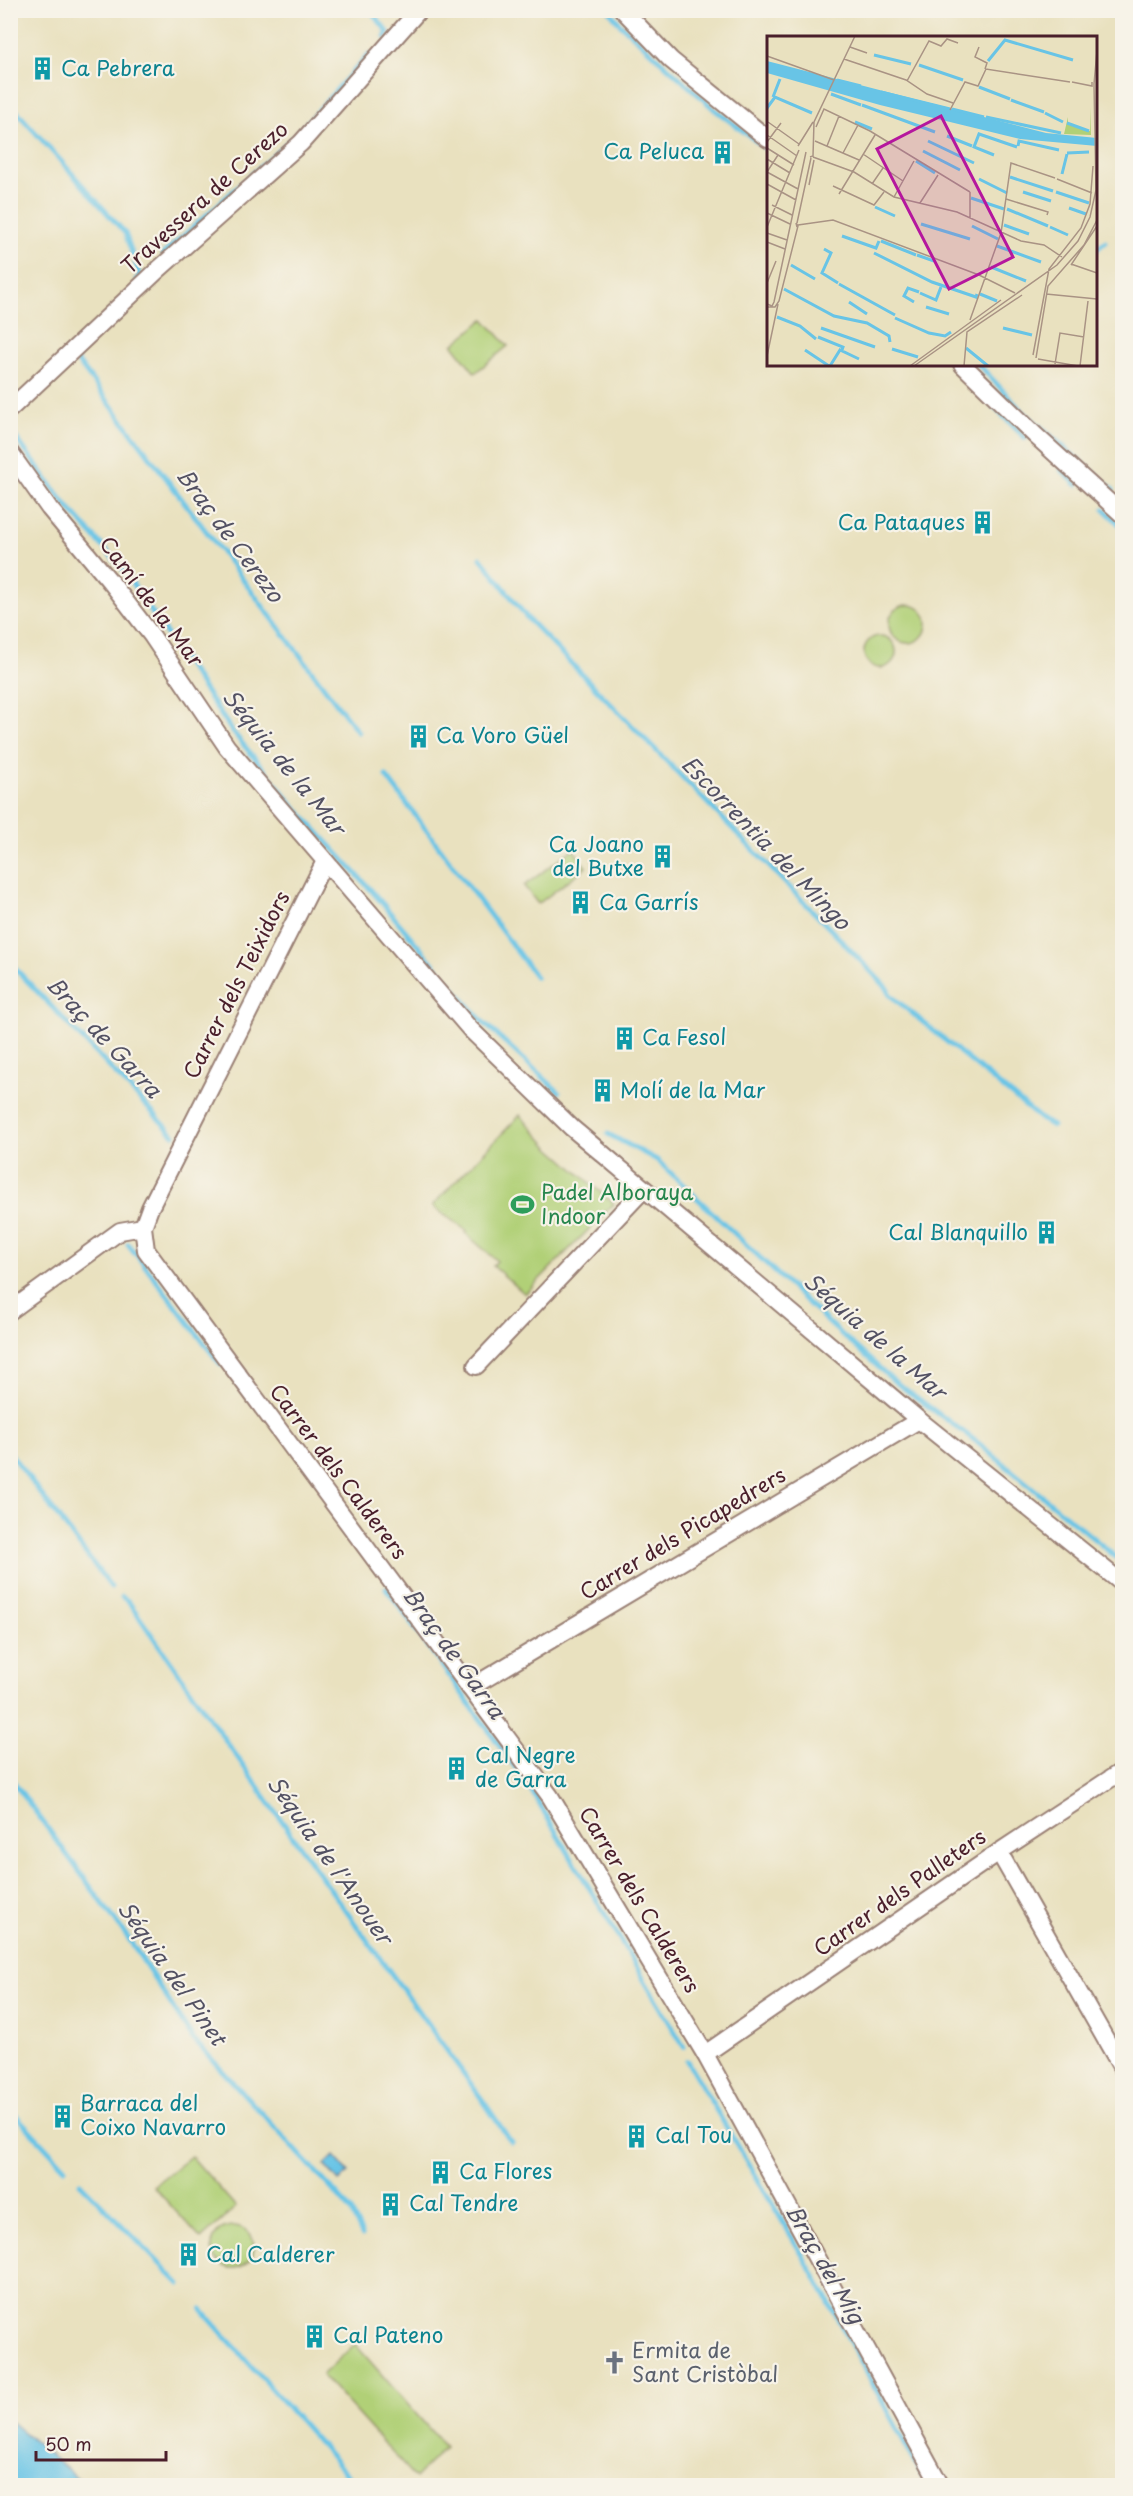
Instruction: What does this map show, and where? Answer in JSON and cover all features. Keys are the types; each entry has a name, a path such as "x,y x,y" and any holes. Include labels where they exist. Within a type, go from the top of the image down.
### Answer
{"street":[{"name":"Travessera de Cerezo","path":"10,409 159,269 301,143 419,10"},
{"path":"622,10 671,60 767,138"},
{"path":"964,366 1036,436 1122,514"},
{"name":"Camí de la Mar","path":"10,453 49,508 152,636 227,747 470,1029 572,1128 919,1420 1122,1583"},
{"name":"Carrer dels Teixidors","path":"144,1227 150,1208 325,861"},
{"path":"476,1366 644,1189"},
{"path":"10,1311 120,1231 144,1227"},
{"name":"Carrer dels Calderers","path":"144,1227 146,1250 550,1796 705,2054 941,2486"},
{"name":"Carrer dels Picapedrers","path":"470,1688 919,1420"},
{"name":"Carrer dels Palleters","path":"705,2054 999,1852 1122,1771"},
{"path":"999,1852 1122,2068"}],"green space":[{"path":"484,319 508,346 475,373 453,345"},
{"path":"908,605 921,611 927,624 921,637 908,643 895,637 889,624 895,611"},
{"path":"880,636 891,641 896,652 891,663 880,668 869,663 864,652 869,641"},
{"path":"573,849 586,867 538,904 524,886"},
{"name":"Padel Alboraya Indoor","path":"520,1115 549,1147 614,1204 525,1294 493,1266 497,1261 465,1233 467,1231 432,1206"},
{"path":"191,2156 236,2207 201,2239 153,2186"},
{"path":"233,2226 248,2232 254,2247 248,2262 233,2268 218,2262 212,2247 218,2232"},
{"path":"355,2344 445,2447 415,2478 322,2375"}],"water":[{"path":"334,2156 349,2173 339,2181 325,2165"},
{"path":"10,2421 86,2485 11,2485"}],"waterway":[{"name":"Escorrentia del Mingo","path":"370,10 388,32 385,37"},
{"path":"609,10 620,24 714,109 767,149"},
{"path":"1109,10 1122,25"},
{"name":"Escorrentia del Mingo","path":"163,254 297,134 368,55"},
{"name":"Braç de Cerezo","path":"10,104 125,233 140,276 137,279"},
{"path":"1097,249 1105,242"},
{"name":"Braç de Cerezo","path":"76,359 358,732"},
{"path":"954,366 1025,438"},
{"path":"980,366 1022,411 1113,490"},
{"name":"Séquia de la Mar","path":"10,430 66,505 122,568 232,731 296,808 371,890 482,1021 559,1092"},
{"path":"1061,470 1077,485"},
{"path":"1104,509 1122,527"},
{"name":"Escorrentia del Mingo","path":"481,558 528,619 838,937 887,988 890,995 1052,1126"},
{"name":"Braç de Cerezo","path":"386,776 536,977"},
{"name":"Braç de Garra","path":"10,963 174,1135"},
{"name":"Séquia de la Mar","path":"608,1134 657,1160 831,1325 894,1381 977,1442 1122,1562"},
{"name":"Braç de Garra","path":"128,1244 221,1365"},
{"name":"Séquia de l'Anouer","path":"10,1453 111,1587"},
{"name":"Braç de Garra","path":"386,1588 528,1785 684,2047"},
{"name":"Séquia de l'Anouer","path":"122,1597 128,1601 511,2142"},
{"name":"Séquia del Pinet","path":"10,1777 131,1942 193,2039 340,2198 351,2211 362,2235"},
{"name":"Braç del Mig","path":"687,2061 812,2271 928,2486"},
{"path":"10,2109 65,2168"},
{"path":"80,2183 180,2284"},
{"path":"202,2310 357,2486"}],"place":[{"name":"Ca Pebrera","path":"43,69"},
{"name":"Ca Peluca","path":"722,152"},
{"name":"Ca Pataques","path":"983,523"},
{"name":"Ca Voro Güel","path":"418,736"},
{"name":"Ca Joano del Butxe","path":"662,857"},
{"name":"Ca Garrís","path":"581,903"},
{"name":"Ca Fesol","path":"624,1038"},
{"name":"Molí de la Mar","path":"602,1091"},
{"name":"Padel Alboraya Indoor","path":"523,1205"},
{"name":"Cal Blanquillo","path":"1046,1233"},
{"name":"Cal Negre de Garra","path":"457,1768"},
{"name":"Barraca del Coixo Navarro","path":"62,2116"},
{"name":"Cal Tou","path":"637,2136"},
{"name":"Ca Flores","path":"441,2172"},
{"name":"Cal Tendre","path":"391,2204"},
{"name":"Cal Calderer","path":"188,2255"},
{"name":"Cal Pateno","path":"315,2336"},
{"name":"Ermita de Sant Cristòbal","path":"614,2363"}]}
